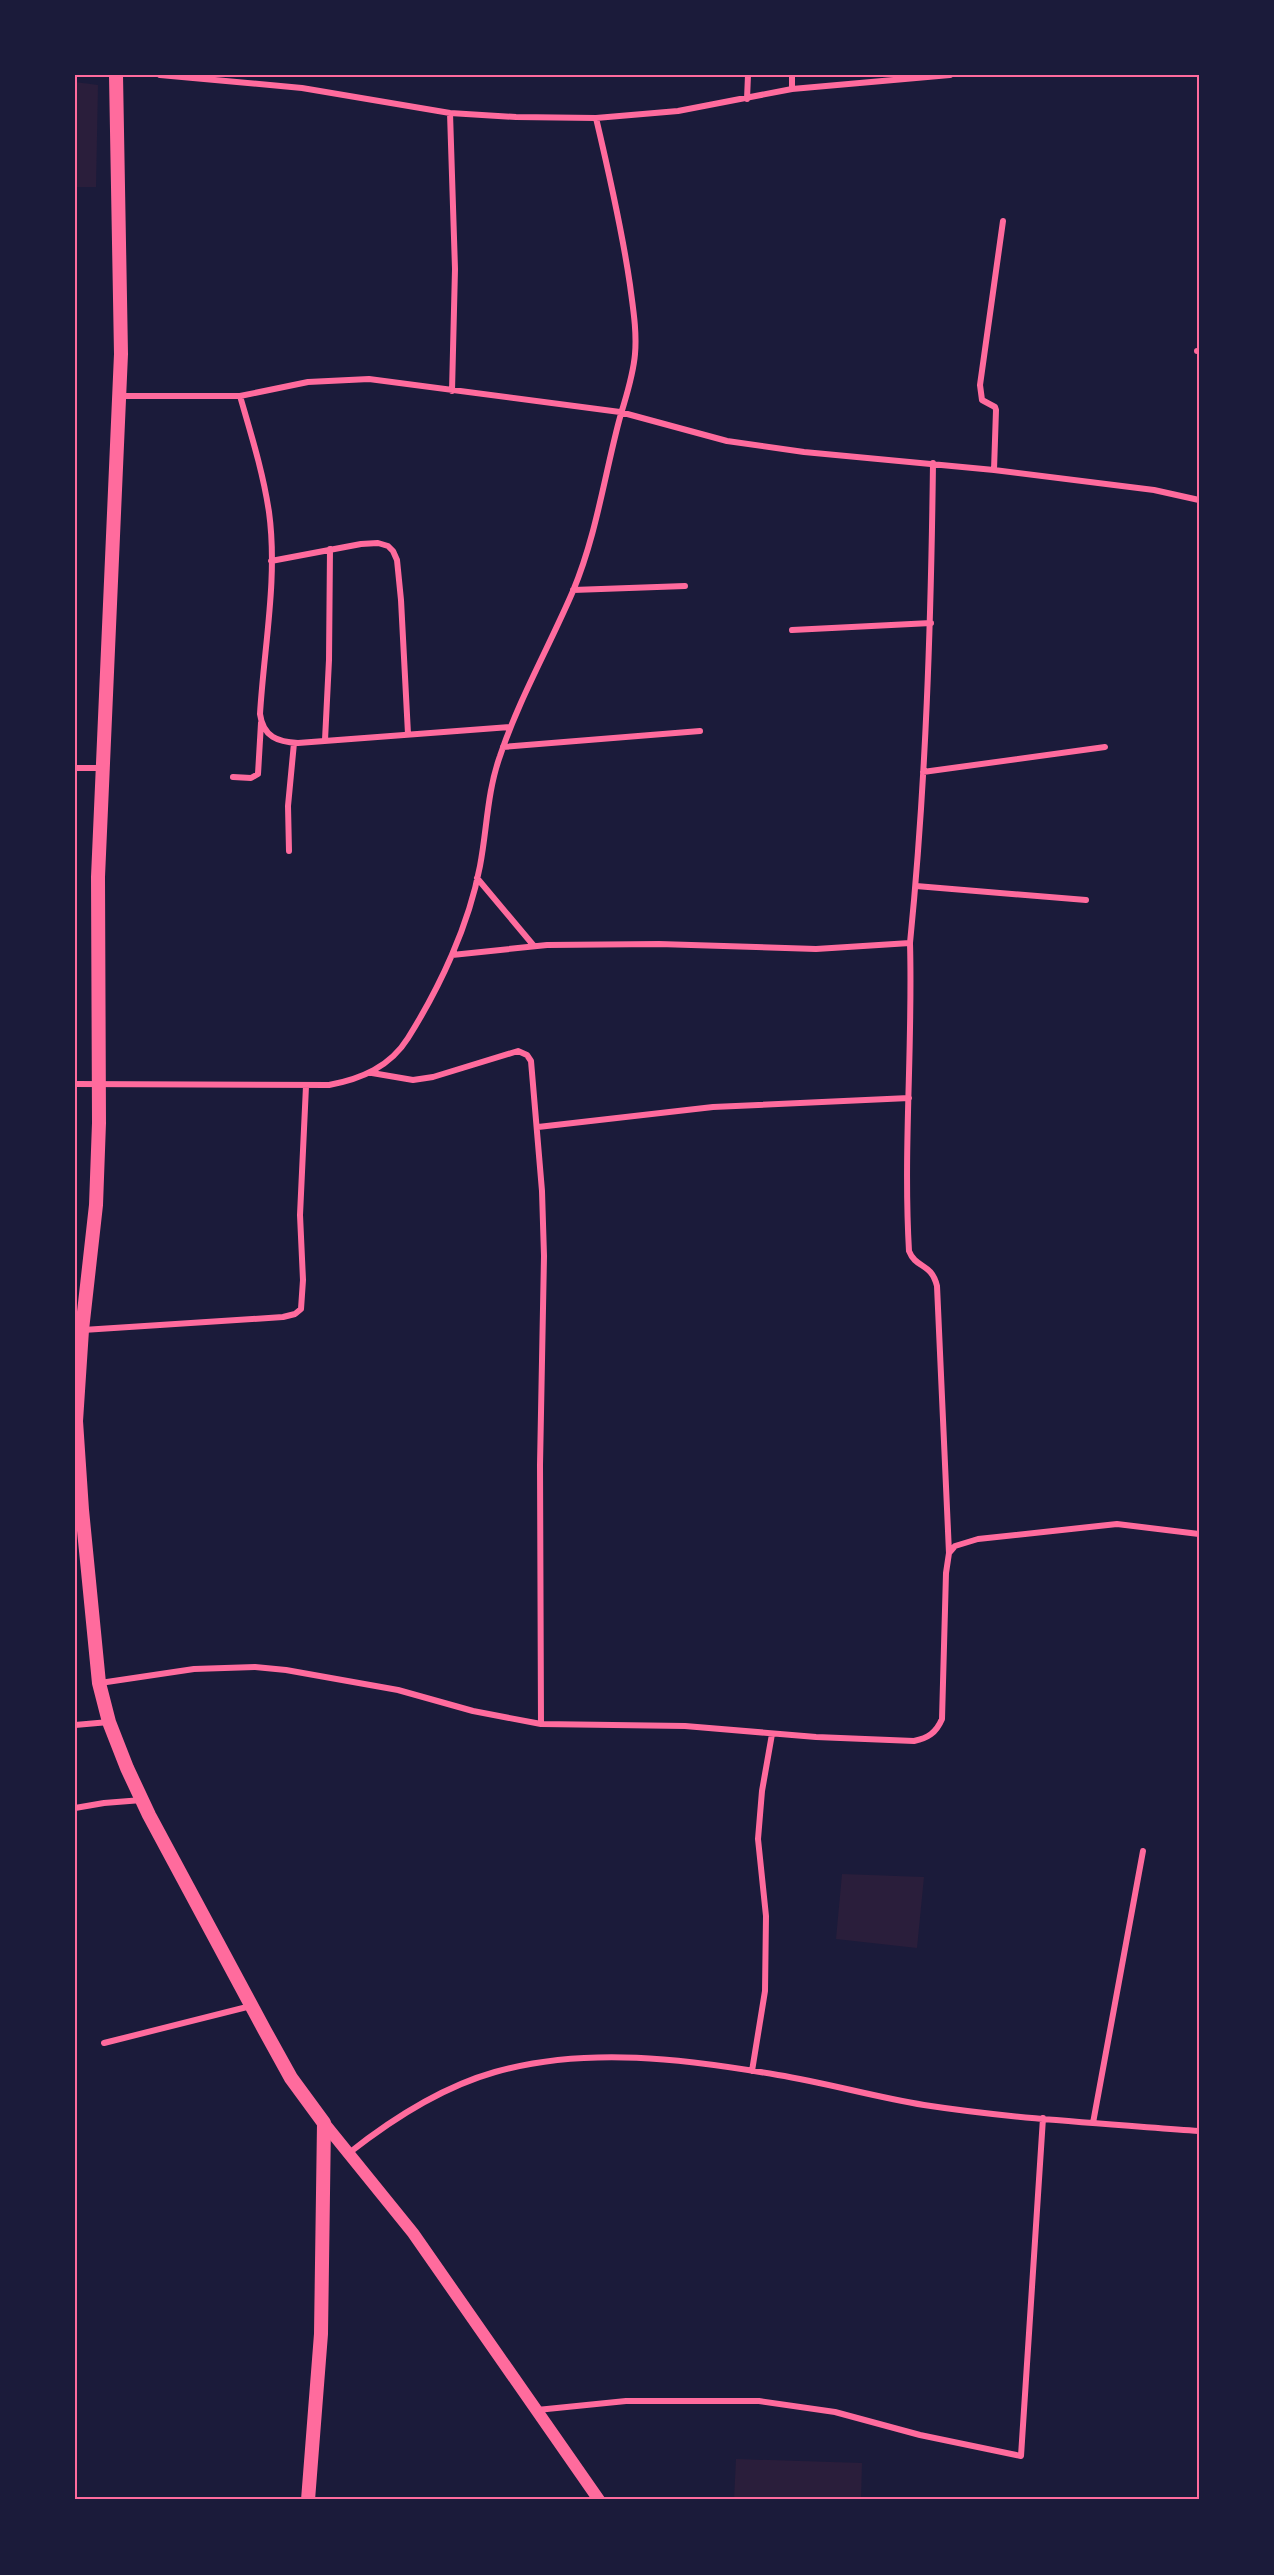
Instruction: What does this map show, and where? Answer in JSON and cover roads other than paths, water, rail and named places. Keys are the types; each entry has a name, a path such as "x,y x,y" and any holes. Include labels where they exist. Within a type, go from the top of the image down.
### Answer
{"main road":[{"path":"116,75 119,171 120,396 98,877 99,1083 96,1205 82,1330 76,1421 92,1628 99,1683 109,1722 142,1800 291,2078 324,2123 413,2233 599,2500"},
{"path":"308,2500 321,2334 324,2123"}],"street":[{"path":"160,75 302,88 450,113 507,117 596,118 653,114 747,99 792,89 950,75"},
{"path":"747,99 748,75"},
{"path":"792,75 792,89"},
{"path":"450,113 455,269 452,391"},
{"path":"75,1084 306,1086 352,1081 372,1073 392,1058 408,1039 465,927 477,878 489,799 503,747 573,590 598,514 633,368 636,333 621,228 596,118"},
{"path":"994,470 996,410 995,407 982,400 980,385 1003,221"},
{"path":"120,396 240,396 308,382 369,379 622,413 727,441 804,452 994,470 1154,490 1199,500"},
{"path":"233,777 251,778 258,774 271,561 269,513 264,484 240,396"},
{"path":"99,1683 194,1669 227,1667 275,1669 398,1690 473,1711 541,1724 685,1726 772,1734 914,1742 937,1731 944,1705 946,1573 949,1552 937,1286 930,1269 911,1258 909,1251 909,1098 912,1013 910,943 916,886 931,623 933,463"},
{"path":"271,561 330,549 378,543 388,546 397,560 408,734"},
{"path":"325,740 329,660 330,549"},
{"path":"573,590 686,586"},
{"path":"792,630 931,623"},
{"path":"261,721 270,737 282,742 294,743 510,727"},
{"path":"503,747 700,731"},
{"path":"289,851 288,806 294,743"},
{"path":"923,772 1105,747"},
{"path":"75,768 104,768"},
{"path":"477,878 534,946"},
{"path":"916,886 1086,900"},
{"path":"452,956 534,946 659,944 816,949 910,943"},
{"path":"372,1073 413,1080 423,1079 518,1051 527,1055 531,1061 538,1127 544,1256 540,1466 541,1724"},
{"path":"82,1330 284,1317 295,1314 301,1309 303,1280 300,1215 306,1086"},
{"path":"538,1127 713,1107 909,1098"},
{"path":"949,1552 963,1542 978,1539 1117,1524 1199,1534"},
{"path":"75,1725 109,1722"},
{"path":"752,2071 765,1991 766,1916 760,1873 758,1829 772,1734"},
{"path":"75,1808 142,1800"},
{"path":"1093,2123 1143,1851"},
{"path":"104,2043 251,2006"},
{"path":"350,2153 374,2133 437,2096 493,2073 547,2061 633,2057 752,2071 924,2105 1093,2123 1199,2131"},
{"path":"536,2410 626,2401 759,2401 835,2412 920,2435 1021,2456 1043,2118"}]}
